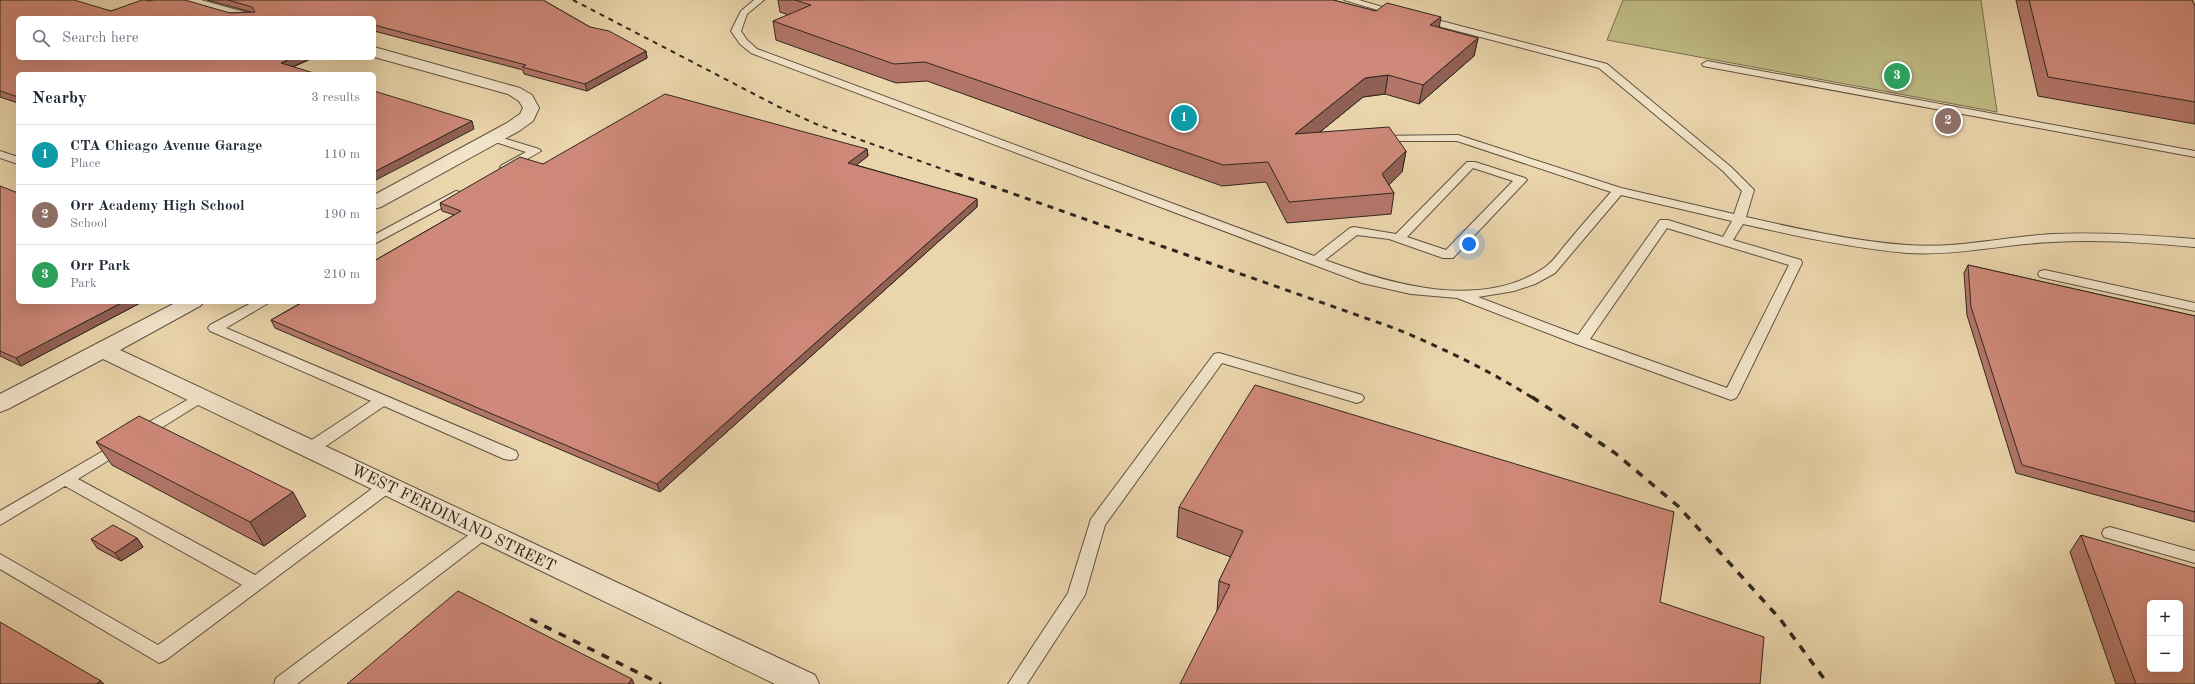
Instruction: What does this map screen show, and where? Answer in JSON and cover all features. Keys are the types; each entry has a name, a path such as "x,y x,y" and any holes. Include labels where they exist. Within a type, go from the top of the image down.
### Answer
{"street":[{"path":"186,0 243,16"},
{"path":"376,53 514,91 526,98 531,108 526,117 493,138 376,202"},
{"path":"0,404 104,351 189,304"},
{"name":"WEST FERDINAND STREET","path":"104,351 804,684"}],"lane":[{"path":"760,0 745,11 738,20 736,31 743,42 754,51 1315,261 1395,288 1425,293 1460,294 1493,291 1522,284 1550,270 1618,191"},
{"path":"1348,0 1603,66 1727,169 1748,190 1739,219 1726,242"},
{"path":"1707,64 2195,154"},
{"path":"493,138 535,151 494,174"},
{"path":"1364,138 1458,138 1618,191 1816,237 1908,249 1975,247 2052,238 2136,238 2195,243"},
{"path":"0,154 16,160"},
{"path":"1315,261 1354,231 1399,238 1448,255 1520,180 1471,164 1399,238"},
{"path":"376,239 468,188"},
{"path":"1460,294 1581,341 1732,395 1796,263 1664,223 1581,341"},
{"path":"2045,274 2195,307"},
{"path":"259,304 215,328 510,455"},
{"path":"1017,684 1076,595 1097,523 1219,357 1357,398"},
{"path":"0,519 201,397"},
{"path":"310,449 383,400"},
{"path":"65,480 256,584"},
{"path":"0,561 159,655 387,486"},
{"path":"283,684 484,532"},
{"path":"2110,533 2195,557"}],"shaded area":[{"path":"1623,0 1981,0 1997,112 1607,40"}],"building":[{"path":"0,0 74,0 111,11 142,0 185,0 230,13 255,12 252,7 228,0 543,0 590,27 609,31 646,51 585,84 522,67 526,65 376,26 376,16 16,16 16,60 288,60 281,63 310,72 16,72 16,96 0,91"},
{"path":"795,0 1333,0 1376,11 1387,3 1441,17 1430,25 1478,38 1423,85 1388,75 1365,78 1295,134 1389,127 1406,151 1382,174 1394,193 1289,202 1268,162 1223,165 925,62 894,64 773,21 811,5"},
{"path":"2029,0 2192,0 2195,6 2195,102 2048,77"},
{"path":"376,92 472,121 376,171"},
{"path":"665,94 867,149 848,163 977,199 657,484 271,320 299,304 376,304 376,260 461,211 440,203 520,157 543,164"},
{"path":"0,186 16,192 16,304 119,304 16,358 0,351"},
{"path":"1968,265 2195,316 2195,512 2022,465 1971,307"},
{"path":"1255,385 1674,512 1660,602 1764,637 1760,684 1180,684 1230,585 1219,581 1243,531 1179,507"},
{"path":"139,416 293,492 250,522 96,442"},
{"path":"113,525 137,538 115,553 91,539"},
{"path":"2081,535 2195,568 2195,684 2136,684"},
{"path":"458,591 632,679 628,684 347,684"},
{"path":"0,622 101,681 96,684 0,684"}],"railway":[{"path":"573,0 779,107 816,124 959,175"},
{"path":"957,174 1394,328 1465,360 1533,398"},
{"path":"1532,397 1615,453 1678,506 1780,619 1828,684"},
{"path":"530,619 661,684"}],"place":[{"name":"Orr Park","path":"1897,76"},
{"name":"CTA Chicago Avenue Garage","path":"1184,118"},
{"name":"Orr Academy High School","path":"1948,121"}]}
